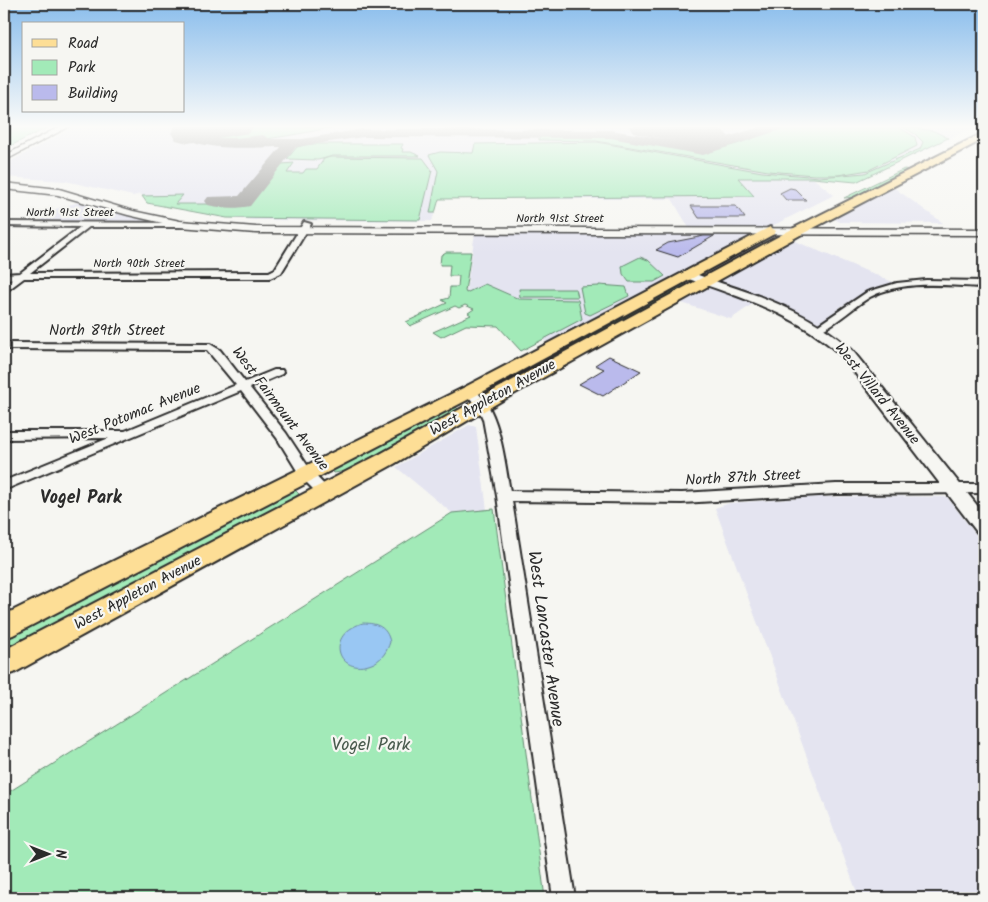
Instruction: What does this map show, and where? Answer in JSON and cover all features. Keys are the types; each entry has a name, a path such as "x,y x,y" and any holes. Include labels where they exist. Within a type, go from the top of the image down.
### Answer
{"main road":[{"path":"886,175 900,168"},
{"name":"West Appleton Avenue","path":"696,278 731,251 769,231 792,225 812,224 921,168"},
{"path":"4,181 71,187 123,200"},
{"path":"4,186 59,192 165,220 197,222"},
{"path":"175,212 197,222"},
{"path":"827,216 833,222 844,224"},
{"name":"North 91st Street","path":"197,222 256,230 305,227 792,225 984,232"},
{"path":"812,224 984,224"},
{"name":"West Appleton Avenue","path":"4,664 324,492 475,398 696,278 748,258 792,225"},
{"name":"North 91st Street","path":"305,227 769,231"},
{"path":"734,231 748,235 750,240 747,243"},
{"path":"731,251 748,258"},
{"name":"West Appleton Avenue","path":"4,627 306,474 475,398"}],"street":[{"name":"North 91st Street","path":"137,224 165,220"},
{"name":"North 91st Street","path":"4,224 197,222"},
{"path":"4,290 88,224"},
{"name":"North 90th Street","path":"4,276 258,276 275,274 305,227"},
{"name":"West Villard Avenue","path":"696,278 785,311 819,328 847,353 984,527"},
{"path":"819,328 829,324 862,298 881,290 930,284 984,284"},
{"name":"North 89th Street","path":"4,346 210,347"},
{"name":"West Fairmount Avenue","path":"210,347 282,436 306,474 324,492"},
{"name":"West Potomac Avenue","path":"4,486 278,372"},
{"name":"West Lancaster Avenue","path":"475,398 489,420 504,496 564,898"},
{"path":"4,435 129,434"},
{"name":"North 87th Street","path":"504,496 682,498 836,489 984,489"}],"shaded area":[{"path":"4,168 886,168 856,182 814,179 834,195 766,229 895,283 875,288 842,306 809,330 754,303 731,319 679,302 725,275 697,264 547,342 465,298 475,233 692,233 672,199 439,199 432,221 255,220 227,218 147,203 141,194 133,196 65,181 4,177"},
{"path":"893,187 943,223 840,222 832,218"},
{"path":"85,200 165,220 137,224 35,224 56,209"},
{"path":"469,425 476,427 487,510 452,513 396,467"},
{"path":"820,497 947,497 984,545 984,898 859,898 715,508 730,503"}],"green space":[{"path":"279,168 290,168 287,173 303,173 306,169 431,168 432,170 420,220 227,218 147,203 142,196 183,195 175,204 248,204"},
{"path":"436,168 741,168 819,177 865,173 876,168 885,168 856,182 813,178 738,178 754,196 439,199 435,213 430,213 438,171"},
{"path":"751,168 873,168 838,175 768,171"},
{"path":"904,169 910,170 855,197 844,198"},
{"path":"446,252 471,252 466,293 485,284 519,299 578,300 582,319 521,351 498,326 466,325 441,337 433,332 471,315 468,313 474,309 465,305 459,308 455,306 410,326 406,322 447,303 442,300 449,298 450,287 458,287 459,276 449,276 450,265 440,265 441,255"},
{"path":"640,257 648,260 665,276 654,282 629,282 623,274 622,266"},
{"path":"680,284 687,285 493,392 488,389"},
{"path":"599,285 626,287 629,296 590,315 585,313 580,287"},
{"path":"519,289 576,289 578,297 520,297"},
{"path":"456,407 459,410 346,471 334,473 331,469 447,408"},
{"path":"295,490 299,494 282,507 4,653 4,639"},
{"name":"Vogel Park","path":"494,509 545,898 4,898 4,795 452,513"}],"water":[{"path":"363,623 377,625 384,629 390,642 384,654 374,663 362,666 352,665 344,661 340,654 339,645 342,637 350,629"}],"building":[{"path":"790,188 795,189 806,200 786,200 780,193"},
{"path":"691,206 736,206 745,218 699,218"},
{"path":"704,236 714,236 678,257 656,250 668,243"},
{"path":"609,356 641,371 603,396 579,384 604,369 595,365"}],"taxiway":[{"path":"214,201 244,202 272,168"}],"district":[{"name":"Vogel Park","path":"81,498"}]}
